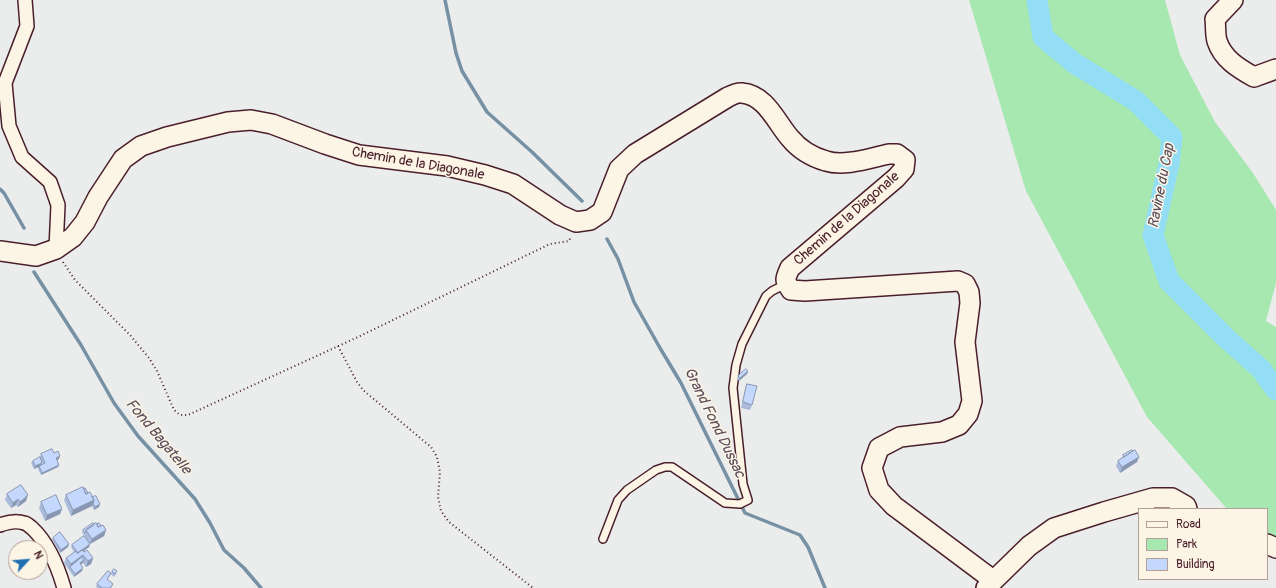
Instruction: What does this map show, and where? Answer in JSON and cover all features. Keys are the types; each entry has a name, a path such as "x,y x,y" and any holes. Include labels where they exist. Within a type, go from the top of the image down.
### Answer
{"main road":[{"path":"1233,0 1215,19 1217,40 1226,57 1240,70 1254,77 1276,69"},
{"name":"Chemin de la Diagonale","path":"0,251 36,256 56,249 73,237 85,222 98,197 124,159 141,146 167,137 228,122 251,120 272,124 359,155 447,166 485,175 513,184 560,215 576,222 590,220 602,212 619,169 635,154 728,97 741,92 754,95 766,105 790,139 811,156 827,162 841,164 890,154 897,154 905,160 904,169 896,178 790,268 785,278 786,284"},
{"path":"786,284 791,290 805,291 958,281 965,284 970,292 965,342 972,401 968,414 959,425 942,432 900,437 879,448 872,468 878,490 894,506 990,584 1029,546 1054,528 1153,498 1172,498 1186,506 1187,508"}],"street":[{"path":"25,0 27,26 4,83 9,126 22,157 50,182 58,205 56,249"},
{"path":"0,525 11,521 26,523 39,535 49,550 64,588"}],"lane":[{"path":"603,539 618,500 627,490 656,470 665,467 672,467 725,503 740,504 748,500 743,484 733,388 736,365 742,344 766,296 772,291 786,284"}],"path":[{"path":"56,249 75,280 130,335 149,358 157,371 174,410 180,415 188,415 338,346 550,244 569,241 576,222"},
{"path":"338,346 363,390 431,447 437,457 440,472 438,497 441,511 449,522 533,588"}],"green space":[{"path":"969,0 1165,0 1180,55 1215,122 1253,173 1276,210 1276,283 1266,321 1276,327 1276,548 1268,544 1268,508 1226,508 1147,417 1026,191"}],"building":[{"path":"746,369 748,371 740,378 738,376"},
{"path":"747,384 757,386 752,405 743,402"},
{"path":"52,449 54,453 58,451 60,456 56,458 59,465 42,473 39,466 45,463 41,454"},
{"path":"1132,450 1133,451 1124,457 1123,455"},
{"path":"1135,450 1139,457 1122,467 1118,461"},
{"path":"40,457 42,463 35,466 33,461"},
{"path":"21,485 28,495 20,502 18,499 13,503 7,494"},
{"path":"83,487 86,494 90,492 94,500 73,510 66,495"},
{"path":"56,495 62,509 47,515 41,502"},
{"path":"96,496 100,504 95,507 92,497"},
{"path":"93,523 94,525 86,530 85,533 83,530"},
{"path":"96,523 98,527 103,525 106,530 92,539 86,530"},
{"path":"60,532 69,544 61,550 53,538"},
{"path":"84,536 90,544 78,553 72,545"},
{"path":"82,550 84,552 87,550 93,558 88,561 83,555 71,564 66,558 76,551 77,553"},
{"path":"82,557 84,560 80,563 83,568 75,574 70,567"},
{"path":"114,569 117,571 115,574 112,571"},
{"path":"108,571 111,573 107,579 113,584 110,588 102,588 97,584"}],"waterway":[{"name":"Grand Fond Dussac","path":"445,0 456,53 462,71 487,112 532,152 582,201"},
{"name":"Ravine du Cap","path":"1037,0 1043,37 1074,63 1136,101 1172,137 1169,164 1153,235 1169,281 1227,339 1261,369 1276,390"},
{"name":"Fond Bagatelle","path":"0,189 4,193 24,228"},
{"name":"Grand Fond Dussac","path":"607,239 618,259 634,302 681,383 745,513 800,535 808,547 825,588"},
{"name":"Fond Bagatelle","path":"34,272 81,345 114,403 138,436 195,499 224,550 244,568 261,588"}]}
